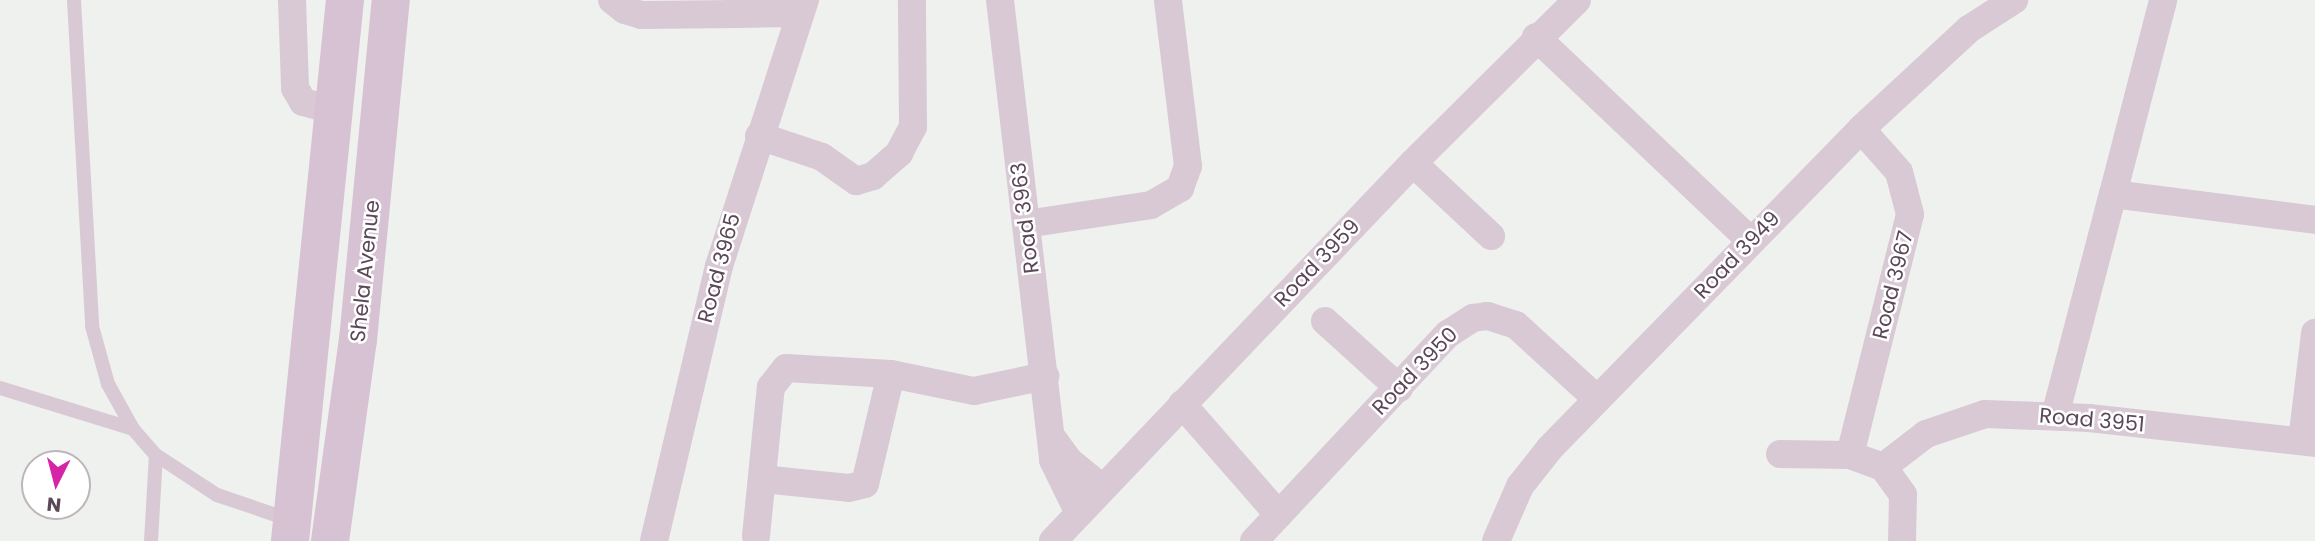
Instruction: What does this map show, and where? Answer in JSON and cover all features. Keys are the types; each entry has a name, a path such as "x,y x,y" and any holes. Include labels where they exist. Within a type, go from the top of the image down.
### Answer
{"main road":[{"path":"291,531 337,111 345,0"},
{"name":"Shela Avenue","path":"330,541 359,326 391,0"}],"street":[{"path":"292,0 295,88 303,102 337,111"},
{"path":"612,0 632,14 802,6"},
{"path":"759,136 822,157 856,181 868,179 890,161 905,145 913,127 912,0"},
{"name":"Road 3963","path":"1000,0 1063,531"},
{"path":"1026,224 1151,205 1180,188 1188,166 1168,0"},
{"name":"Road 3959","path":"1063,531 1101,487 1413,163 1536,37 1577,0"},
{"name":"Road 3949","path":"1496,541 1508,508 1533,467 1597,399 1861,129 1969,29 2014,0"},
{"path":"2055,416 2163,0"},
{"name":"Road 3965","path":"654,541 708,306 759,136 802,6"},
{"path":"1536,37 1750,240"},
{"name":"Road 3967","path":"1850,455 1910,214 1899,172 1861,129"},
{"path":"1413,163 1491,236"},
{"path":"2113,194 2315,220"},
{"name":"Road 3950","path":"1254,541 1459,325 1488,316 1516,325 1597,399"},
{"path":"1325,321 1399,388"},
{"path":"2309,442 2315,333"},
{"path":"756,536 771,387 776,375 786,368 891,374 974,391 1045,376"},
{"path":"762,478 849,488 865,484 891,374"},
{"path":"1182,404 1279,515"},
{"name":"Road 3951","path":"1883,467 1926,434 1965,418 1985,414 2055,416 2309,442"},
{"path":"1051,436 1068,460 1101,487"},
{"path":"1780,454 1850,455 1883,467 1903,495 1902,541"}],"lane":[{"path":"74,0 92,326 108,384 133,429 156,455 217,495 291,531"},
{"path":"0,388 133,429"},
{"path":"151,541 156,455"}]}
